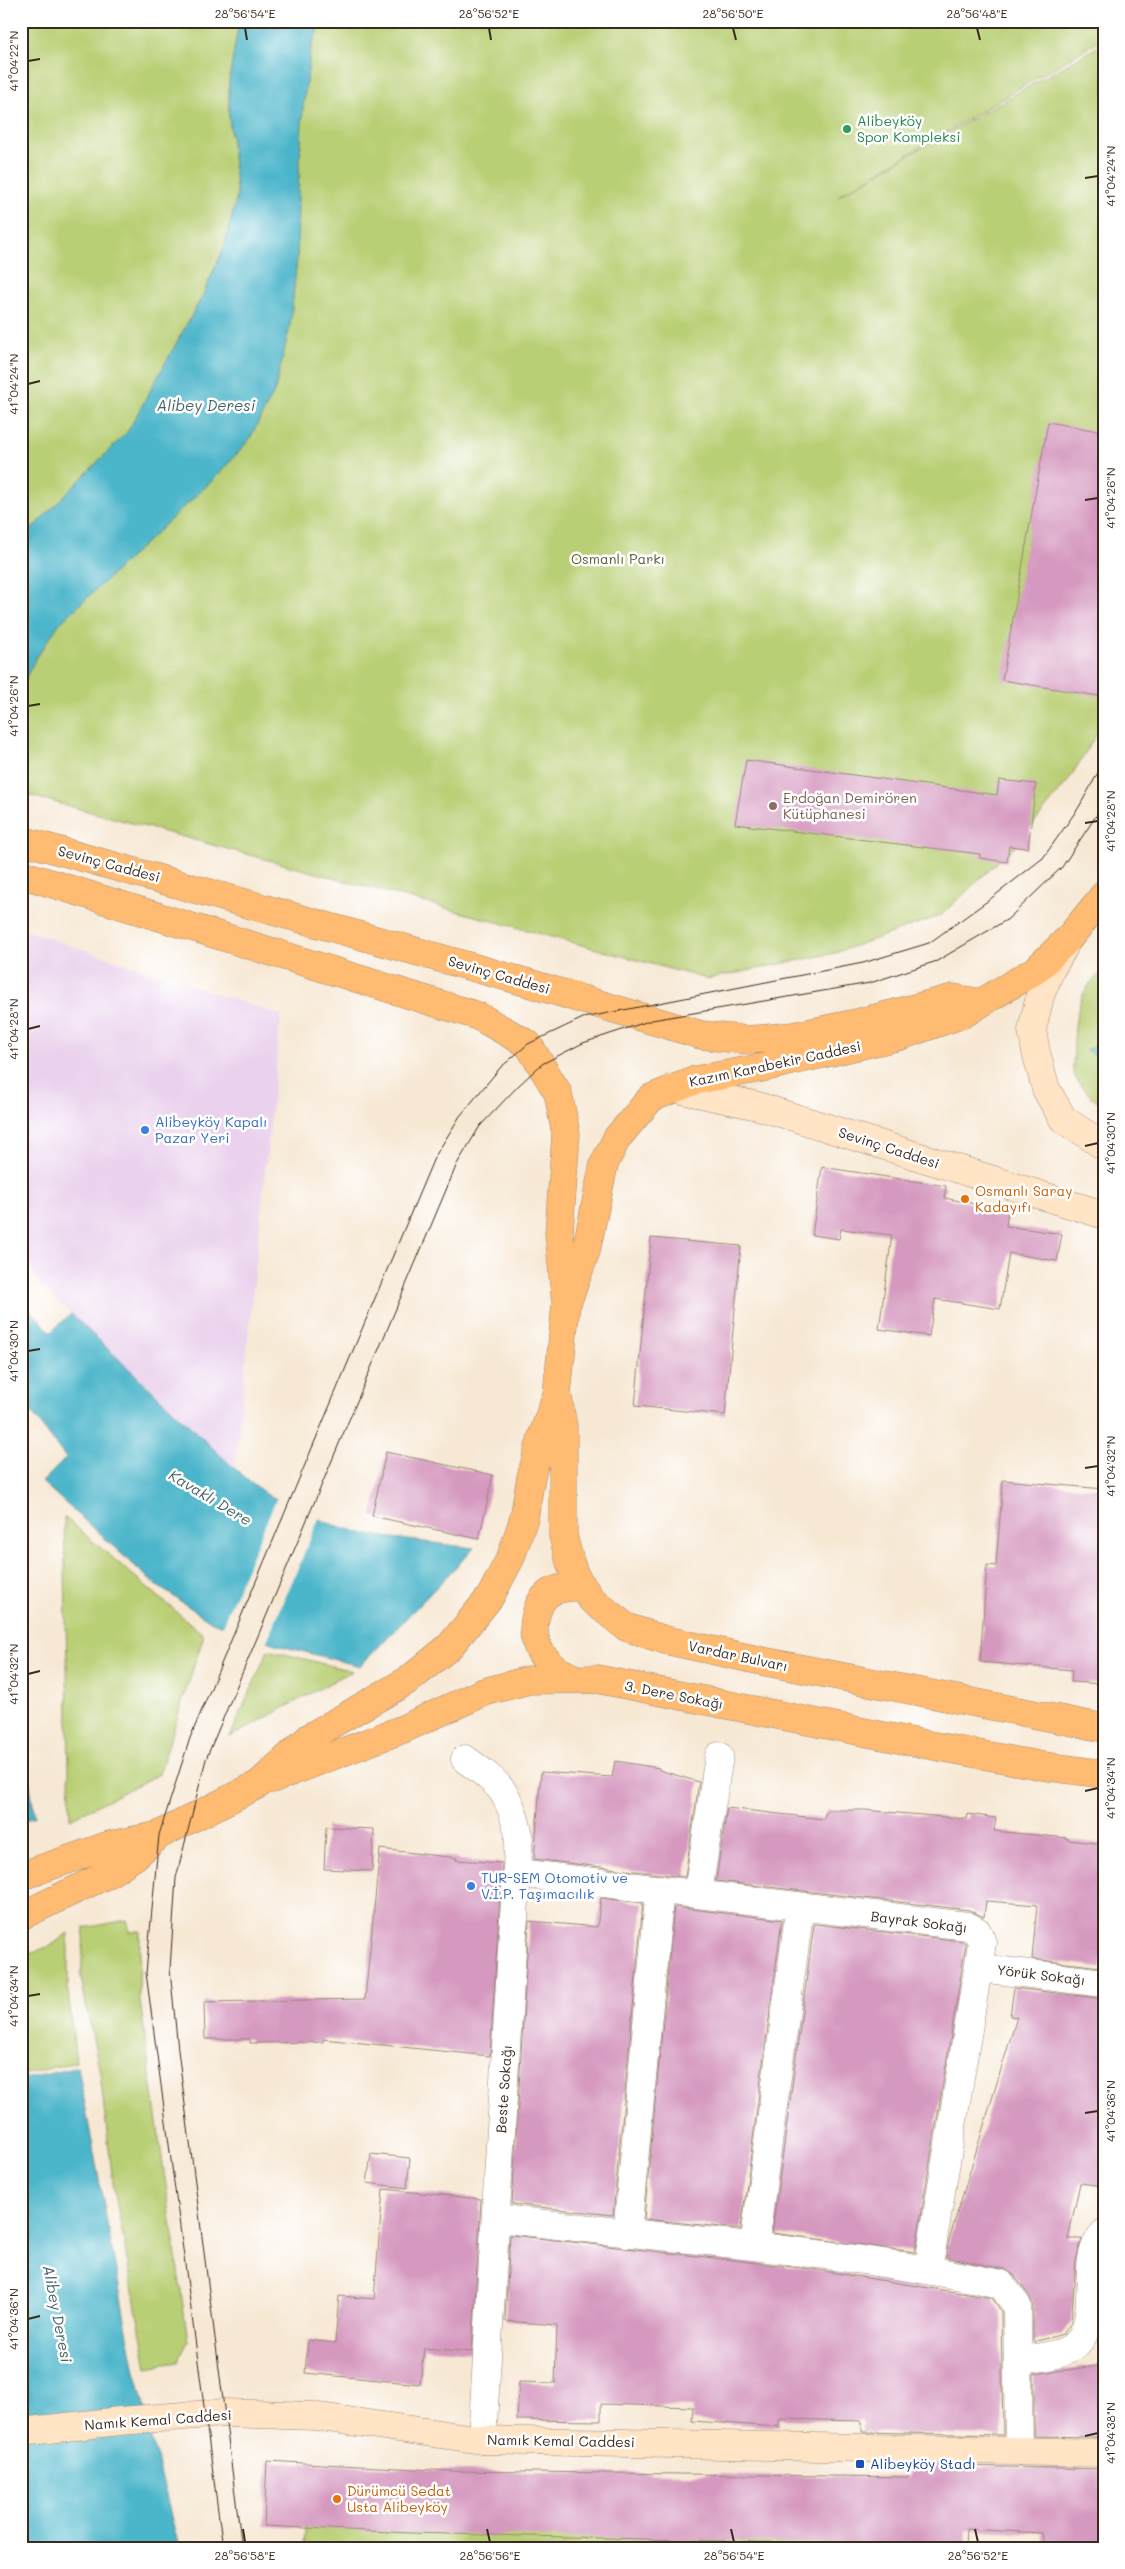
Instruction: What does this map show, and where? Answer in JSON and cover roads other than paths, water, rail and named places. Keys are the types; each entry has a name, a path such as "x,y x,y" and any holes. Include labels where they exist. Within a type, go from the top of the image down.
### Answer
{"main road":[{"name":"Sevinç Caddesi","path":"24,840 525,982 702,1035 747,1040 794,1036 857,1023 953,998 981,1003"},
{"path":"21,874 469,1013 528,1044 558,1092 566,1134 559,1233 566,1304 557,1394 542,1437 531,1478 524,1518 514,1549 490,1597 450,1646 410,1679 310,1738 259,1784 159,1835 135,1856 106,1875 21,1916"},
{"name":"Kazım Karabekir Caddesi","path":"566,1304 586,1251 604,1164 617,1138 651,1098 696,1080 761,1068 900,1036 963,1014 1037,968 1069,938 1104,895"},
{"path":"1069,938 1051,969 1040,996 1032,1030 1046,1089 1063,1118 1104,1146"},
{"name":"Sevinç Caddesi","path":"673,1088 758,1106 1104,1215"},
{"name":"Vardar Bulvarı","path":"557,1394 563,1427 563,1536 575,1576 592,1599 626,1627 665,1640 1104,1728"},
{"path":"575,1678 555,1669 541,1652 536,1642 534,1622 540,1605 550,1593 565,1587 582,1586"},
{"name":"3. Dere Sokağı","path":"259,1784 403,1729 484,1692 530,1680 575,1678 597,1679 653,1689 1042,1766 1104,1774"},
{"path":"21,1876 110,1845 159,1835"},
{"name":"Namık Kemal Caddesi","path":"21,2432 204,2414 313,2416 482,2440 1104,2453"}],"street":[{"path":"698,1892 719,1756"},
{"name":"Beste Sokağı","path":"465,1759 488,1776 506,1793 519,1835 482,2440"},
{"name":"Bayrak Sokağı","path":"518,1872 698,1892 800,1907 967,1926 978,1931 982,1942 979,1968 928,2270"},
{"path":"626,2234 660,1889"},
{"path":"754,2246 800,1907"},
{"name":"Yörük Sokağı","path":"979,1968 1104,1983"},
{"path":"496,2218 626,2234 706,2239 928,2270 1001,2284 1016,2306 1019,2360 1019,2452"},
{"path":"1019,2360 1051,2357 1070,2350 1087,2331 1091,2260 1096,2244 1104,2233"}],"water":[{"name":"Alibey Deresi","path":"239,21 321,21 311,48 303,106 298,191 297,258 290,326 275,390 249,440 217,476 59,624 36,658 21,687 21,540 128,431 203,295 225,245 237,196 229,115 229,81"},
{"path":"1104,1042 1104,1060 1086,1050"},
{"name":"Kavaklı Dere","path":"21,1301 51,1332 71,1314 235,1469 266,1494 328,1523 368,1535 474,1548 360,1666 281,1646 212,1622 156,1585 42,1482 66,1458 21,1398"},
{"path":"21,1730 35,1817 21,1821"},
{"path":"78,2067 133,2362 179,2548 34,2548 27,2524 21,2479 21,2080"}],"tram line":[{"path":"223,2548 146,1973 159,1835 190,1738 434,1158 460,1116 500,1068 528,1044 583,1018 863,963 929,943 1043,858 1079,807 1104,762"},
{"path":"242,2548 178,2050 170,1969 176,1878 206,1759 457,1164 480,1126 519,1085 542,1064 583,1043 652,1020 870,983 937,961 1008,919 1062,867 1104,804"}],"place":[{"name":"Alibeyköy Spor Kompleksi","path":"847,129"},
{"name":"Erdoğan Demirören Kütüphanesi","path":"773,806"},
{"name":"Alibeyköy Kapalı Pazar Yeri","path":"145,1130"},
{"name":"Osmanlı Saray Kadayıfı","path":"965,1199"},
{"name":"TUR-SEM Otomotiv ve V.İ.P. Taşımacılık","path":"471,1886"},
{"name":"Alibeyköy Stadı","path":"860,2464"},
{"name":"Dürümcü Sedat Usta Alibeyköy","path":"337,2499"}],"park label":[{"name":"Osmanlı Parkı","path":"618,559"}]}
